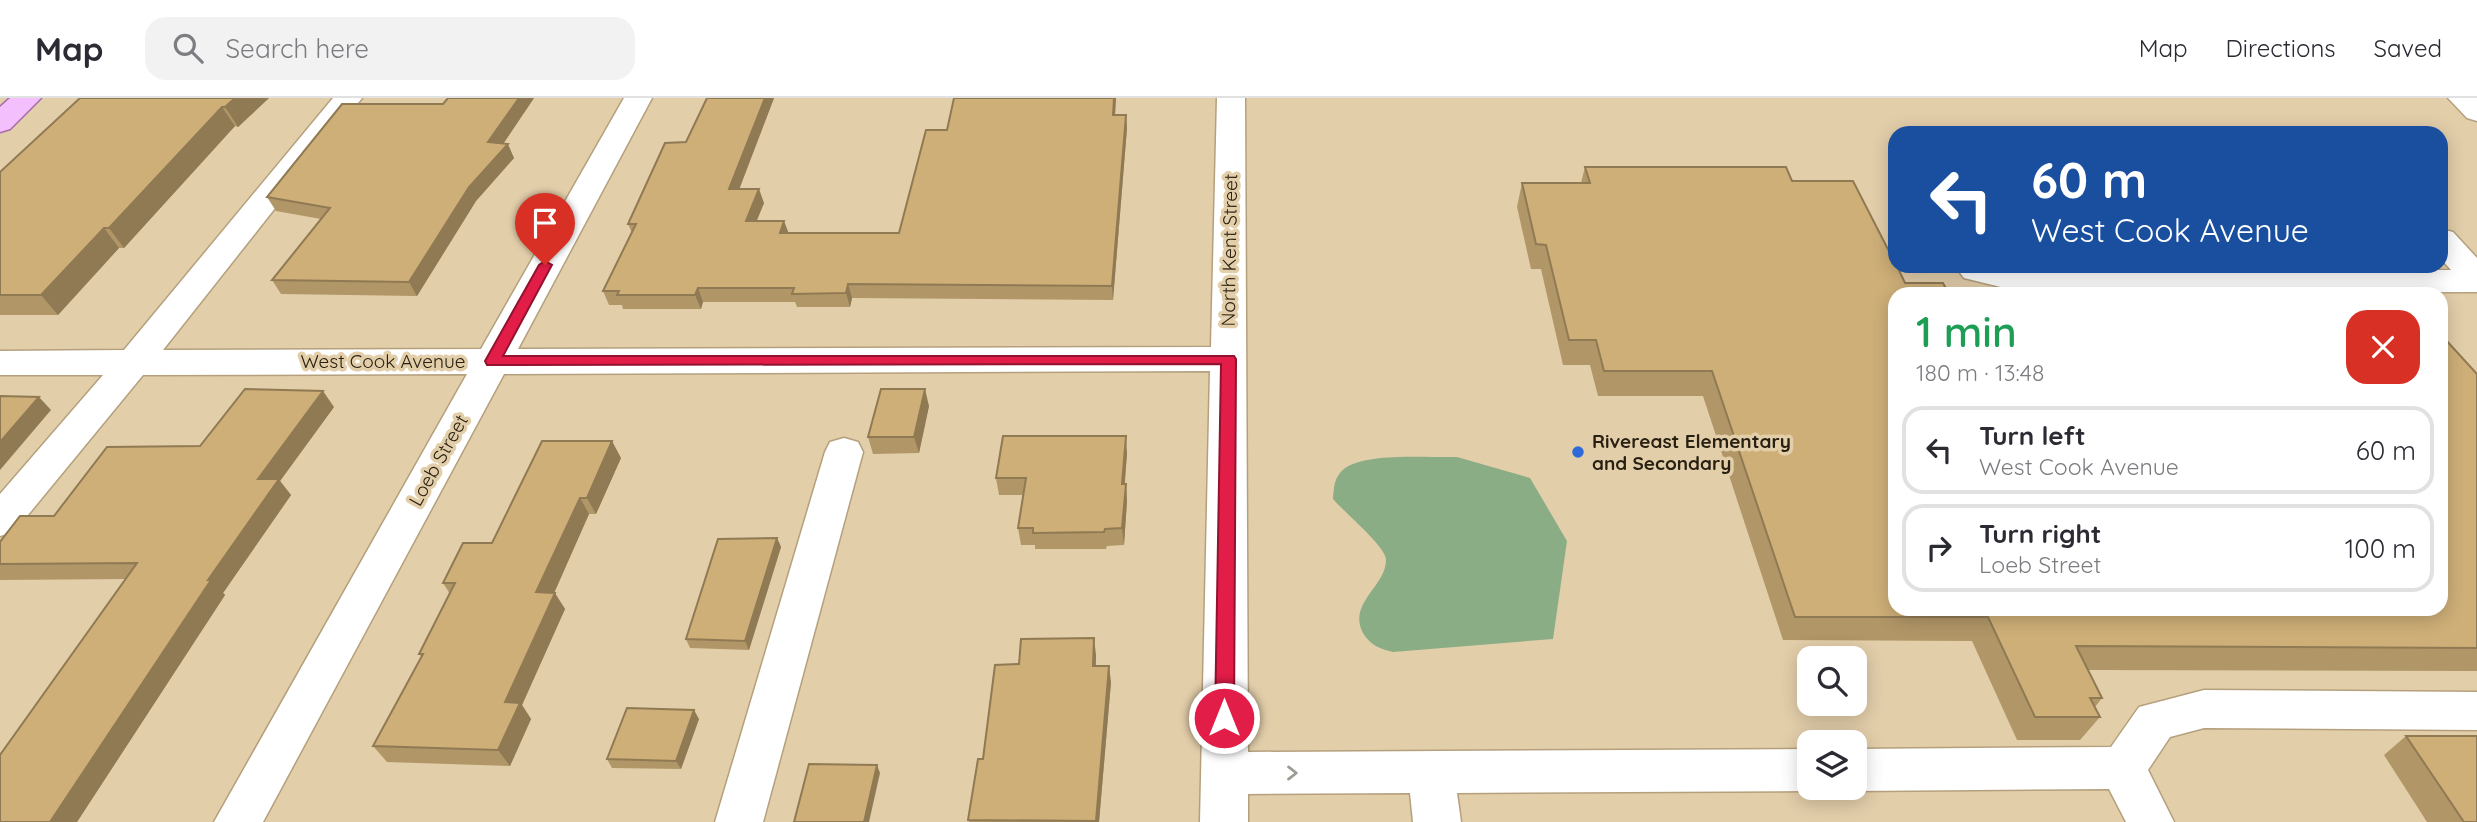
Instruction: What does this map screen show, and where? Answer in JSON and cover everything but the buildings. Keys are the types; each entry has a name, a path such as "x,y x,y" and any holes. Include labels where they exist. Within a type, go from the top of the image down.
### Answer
{"main road":[{"path":"0,123 27,98"}],"street":[{"path":"0,522 348,98"},
{"name":"Loeb Street","path":"238,822 638,98"},
{"name":"North Kent Street","path":"1224,822 1231,98"},
{"path":"2462,98 2477,112"},
{"path":"2448,238 2477,236"},
{"path":"2448,247 2477,280"},
{"path":"1988,273 2025,282 2477,280"},
{"name":"West Cook Avenue","path":"0,363 1228,359"},
{"path":"738,822 844,452"},
{"path":"2123,768 2155,721 2204,709 2477,711"},
{"path":"1867,770 2123,768"},
{"path":"2123,768 2150,822"},
{"path":"1224,773 1797,770"},
{"path":"1432,772 1437,822"}],"green space":[{"path":"1457,457 1530,478 1567,541 1553,639 1393,652 1380,648 1369,641 1359,622 1364,604 1385,569 1386,559 1372,538 1333,499 1336,479 1344,469 1367,460"}],"place":[{"name":"Rivereast Elementary and Secondary","path":"1578,452"}],"route":[{"path":"545,265 493,361 1228,359 1224,718"}]}
